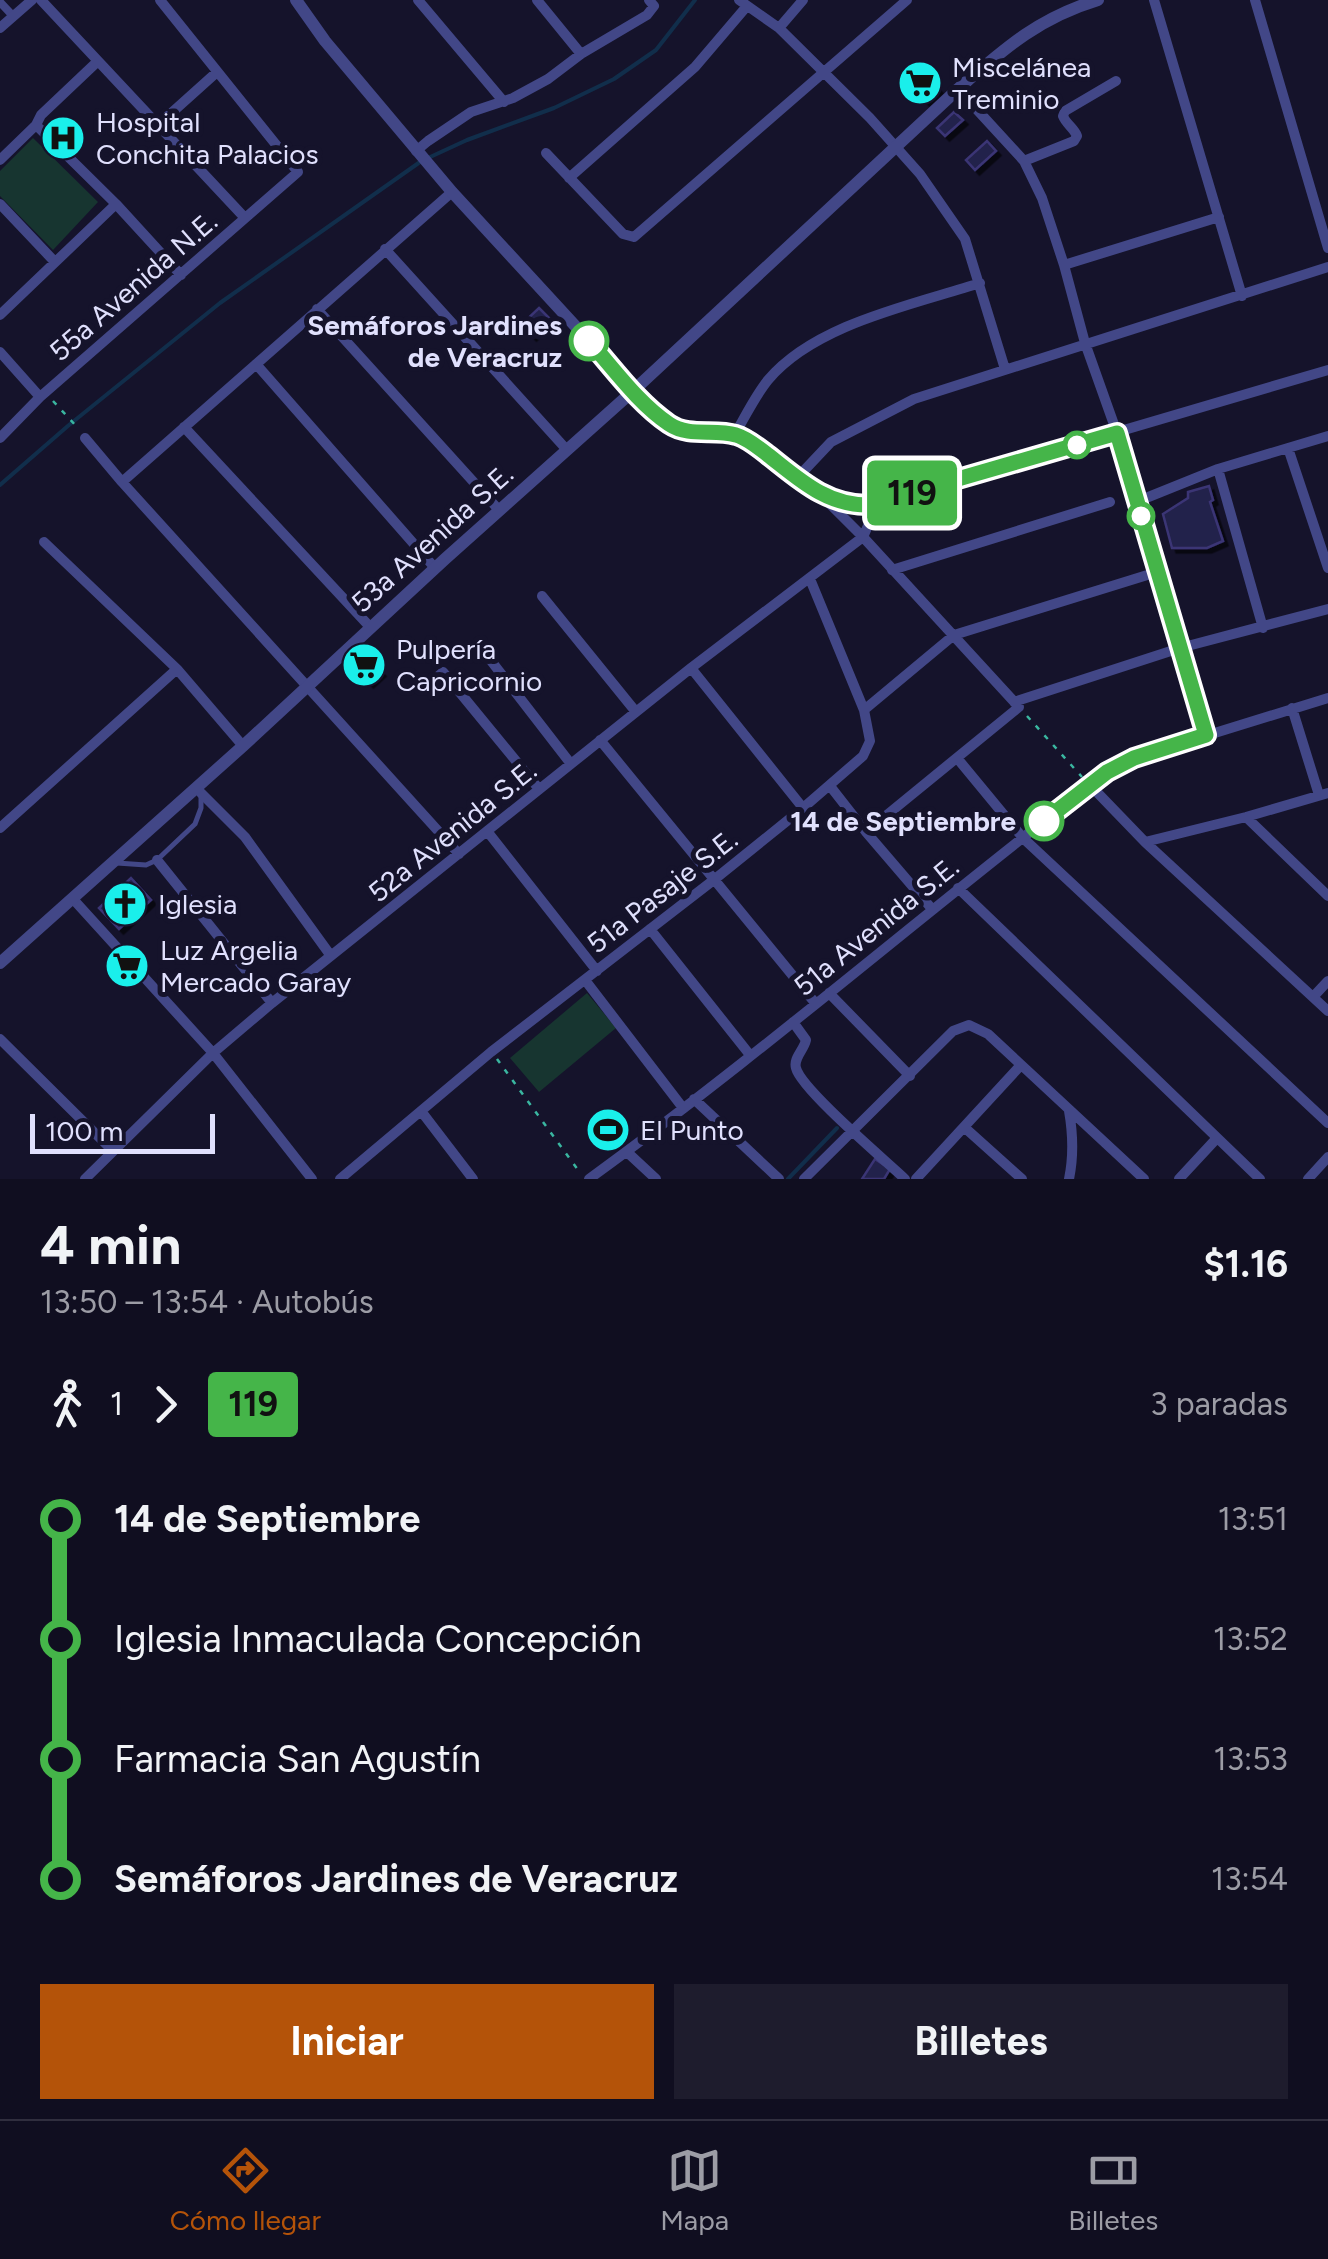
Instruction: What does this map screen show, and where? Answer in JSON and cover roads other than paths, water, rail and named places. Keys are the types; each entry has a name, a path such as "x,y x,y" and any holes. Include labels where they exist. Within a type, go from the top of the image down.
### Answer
{"street":[{"path":"0,28 32,0"},
{"path":"42,0 245,218"},
{"path":"158,125 217,72 160,0"},
{"path":"296,0 325,42 452,192 659,417 675,428 694,433 735,434 820,494 1016,705"},
{"path":"418,0 504,102"},
{"path":"537,0 581,54"},
{"path":"779,28 803,0"},
{"path":"546,153 623,234 634,237 907,0"},
{"name":"53a Avenida S.E.","path":"0,964 201,789 370,628 633,391 958,89 1044,21 1098,0"},
{"path":"1154,0 1242,296"},
{"path":"1256,0 1328,248"},
{"path":"0,2 13,16"},
{"path":"422,157 428,140 471,112 504,102 548,80 581,54 646,15 651,3"},
{"path":"570,178 695,66 743,3 779,28 920,174 965,239 1006,369"},
{"path":"0,160 98,60"},
{"name":"55a Avenida N.E.","path":"0,438 43,395 298,172 217,72"},
{"path":"1024,162 1074,141 1077,136 1064,120 1065,111 1116,81"},
{"path":"958,89 1024,162 1042,198 1085,343 1117,433 1206,735"},
{"path":"36,125 181,275"},
{"path":"122,482 452,192"},
{"path":"0,204 54,261"},
{"path":"0,315 116,204"},
{"path":"1064,264 1218,217"},
{"path":"385,249 567,450"},
{"path":"797,478 830,442 914,399 1328,267"},
{"path":"735,434 768,381 804,347 840,328 980,282"},
{"path":"317,309 499,510"},
{"path":"0,352 43,395"},
{"path":"256,364 435,568"},
{"path":"820,494 840,502 868,505 1328,370"},
{"path":"184,427 370,628"},
{"path":"82,433 458,854"},
{"path":"1136,502 1218,469 1328,436"},
{"path":"1288,448 1328,568"},
{"path":"1218,469 1263,628"},
{"path":"892,570 1110,502"},
{"path":"863,537 871,519 868,505"},
{"name":"52a Avenida S.E.","path":"85,1179 213,1053 272,1003 691,668 863,537"},
{"path":"44,542 177,669 243,746"},
{"path":"864,710 954,635 1156,572"},
{"name":"51a Pasaje S.E.","path":"340,1179 420,1110 864,756 870,742 864,710 810,579"},
{"path":"542,596 636,712"},
{"path":"866,832 1016,705 1180,648 1328,609"},
{"path":"485,652 570,764"},
{"path":"691,668 803,808"},
{"path":"0,828 177,669"},
{"path":"424,688 443,672 539,789"},
{"name":"51a Avenida S.E.","path":"587,1179 694,1100 1107,772 1134,758 1328,698"},
{"path":"1145,842 1324,794 1292,708"},
{"path":"600,740 816,1004"},
{"path":"957,758 1023,838 1328,1123"},
{"path":"1090,785 1145,842 1328,1011"},
{"path":"830,786 932,909"},
{"path":"201,789 245,837 331,956"},
{"path":"1246,817 1328,896"},
{"path":"487,832 598,970"},
{"path":"156,860 272,1003"},
{"path":"958,888 1260,1179"},
{"path":"73,899 213,1053 312,1179"},
{"path":"650,929 750,1055"},
{"path":"585,980 683,1108"},
{"path":"1313,996 1328,980"},
{"path":"829,993 910,1076"},
{"path":"793,1022 806,1040 796,1058 798,1074 820,1100 905,1179"},
{"path":"804,1179 953,1031 970,1025 988,1034 1144,1179"},
{"path":"0,1039 113,1151"},
{"path":"916,1179 1022,1065"},
{"path":"694,1100 779,1179"},
{"path":"1068,1109 1073,1135 1069,1179"},
{"path":"420,1110 473,1179"},
{"path":"964,1127 1022,1179"},
{"path":"1179,1179 1217,1138"},
{"path":"627,1152 656,1179"},
{"path":"1308,1179 1328,1157"}],"lane":[{"path":"114,863 146,865 156,860 195,824 201,808 201,789"}],"waterway":[{"path":"428,158 554,108 614,79 656,50 695,0"},
{"path":"0,485 220,303 420,162"},
{"path":"788,1179 837,1128"}],"place":[{"name":"Miscelánea Treminio","path":"920,83"},
{"name":"Hospital Conchita Palacios","path":"63,138"},
{"name":"Semáforos Jardines de Veracruz","path":"589,341"},
{"name":"Pulpería Capricornio","path":"364,665"},
{"name":"14 de Septiembre","path":"1044,821"},
{"name":"Iglesia","path":"125,904"},
{"name":"Luz Argelia Mercado Garay","path":"127,966"},
{"name":"El Punto","path":"608,1130"}]}
